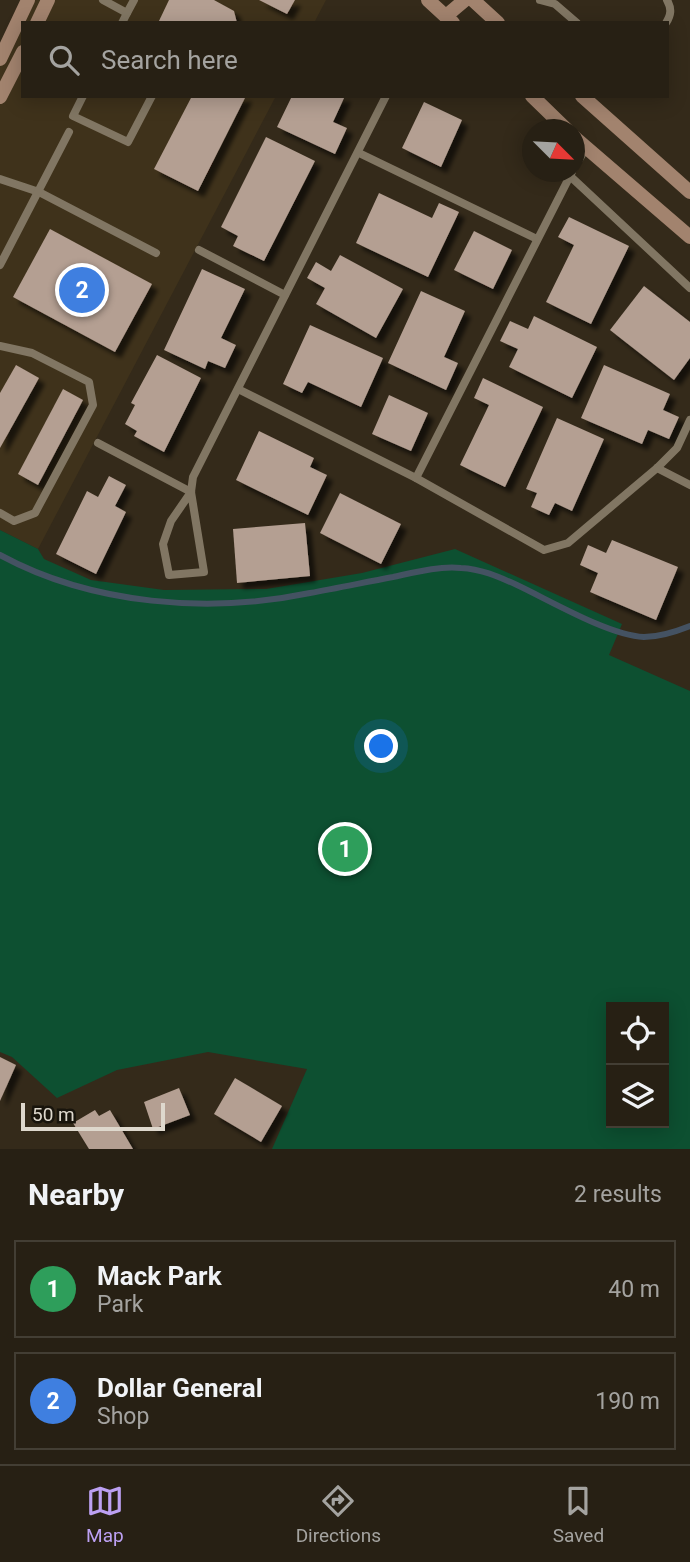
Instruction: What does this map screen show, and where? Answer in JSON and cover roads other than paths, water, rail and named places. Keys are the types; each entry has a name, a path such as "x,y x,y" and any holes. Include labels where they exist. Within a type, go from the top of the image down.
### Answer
{"street":[{"path":"0,59 28,0"},
{"path":"38,21 48,0"},
{"path":"428,0 447,21 465,0"},
{"path":"473,0 496,21"},
{"path":"0,97 21,55"},
{"path":"533,98 555,119"},
{"path":"584,98 690,192"},
{"path":"586,148 690,237"}],"lane":[{"path":"103,0 127,13"},
{"path":"123,21 134,0"},
{"path":"540,0 557,2 575,21"},
{"path":"667,0 671,6 667,21"},
{"path":"82,98 73,116 128,142 151,98"},
{"path":"191,492 172,521 163,544 169,575 204,572 191,492 193,477 385,98"},
{"path":"0,265 69,132"},
{"path":"359,153 537,239"},
{"path":"0,178 39,192 156,253"},
{"path":"416,478 567,182"},
{"path":"582,182 690,288"},
{"path":"199,250 285,295"},
{"path":"0,346 32,353 89,382 93,405 35,513 14,521 0,513"},
{"path":"238,389 416,478 544,550 568,542 657,468 677,448 690,420"},
{"path":"98,443 191,492"},
{"path":"657,468 690,485"}],"waterway":[{"path":"0,555 36,572 112,595 192,603 271,599 427,570 469,569 504,579 597,624 630,635 656,636 690,626"}],"place":[{"name":"Dollar General","path":"82,290"},
{"name":"Mack Park","path":"345,849"}]}
